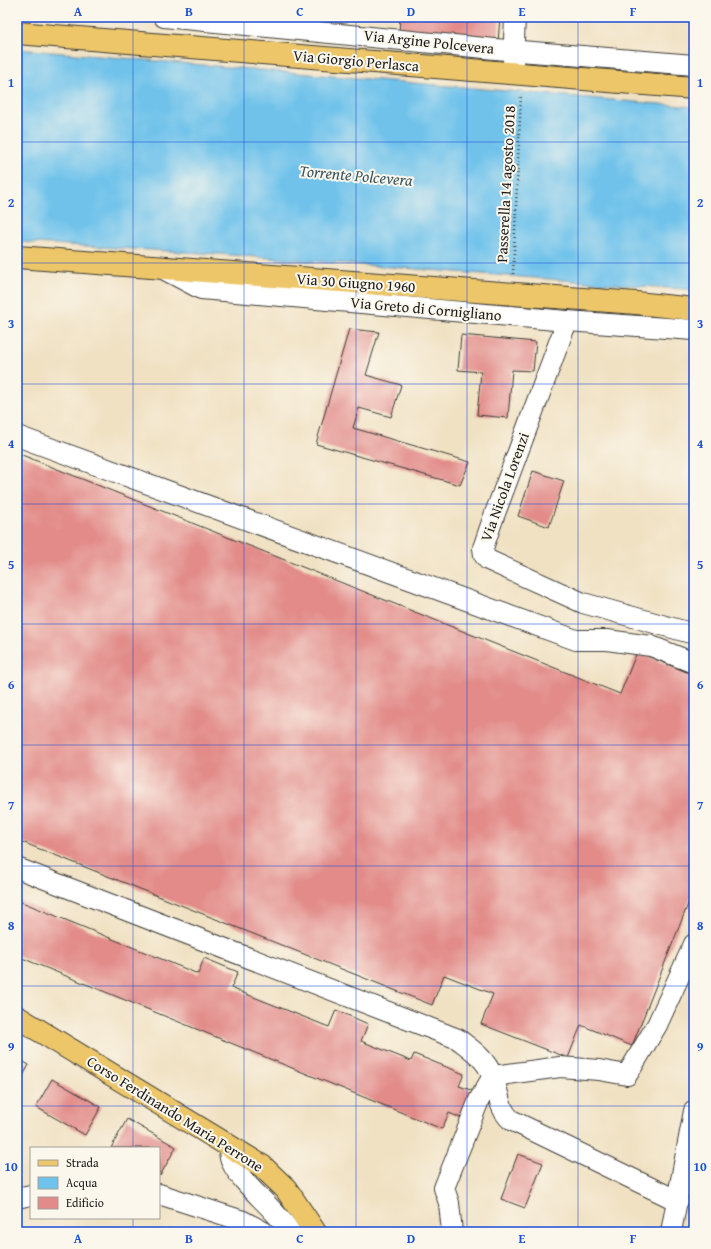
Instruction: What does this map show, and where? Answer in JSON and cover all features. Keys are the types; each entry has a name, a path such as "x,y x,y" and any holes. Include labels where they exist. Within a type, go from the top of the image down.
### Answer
{"main road":[{"name":"Via Giorgio Perlasca","path":"17,33 517,81 694,88"},
{"name":"Via 30 Giugno 1960","path":"17,257 163,269 512,287 694,309"},
{"name":"Corso Ferdinando Maria Perrone","path":"17,1017 262,1166 286,1189 315,1232"}],"street":[{"name":"Via Argine Polcevera","path":"164,17 514,50 694,65"},
{"path":"515,17 514,50 517,81"},
{"name":"Via Greto di Cornigliano","path":"163,269 201,289 567,321 694,330"},
{"path":"498,315 512,287"},
{"name":"Via Nicola Lorenzi","path":"567,321 494,516 483,548 484,555 488,560 582,603 694,634"},
{"path":"17,436 576,640 607,640 651,646 694,663"},
{"path":"17,868 458,1039 483,1058 493,1076 503,1113 511,1120 678,1201"},
{"path":"493,1076 560,1067 599,1070 627,1075 657,1025 694,944"},
{"path":"452,1232 449,1204 444,1188 479,1100 493,1076"},
{"path":"671,1232 694,1111"},
{"path":"229,1146 230,1160 239,1174 273,1208 290,1232"},
{"path":"160,1194 243,1221 264,1232"},
{"path":"17,1198 30,1195"}],"path":[{"name":"Passerella 14 agosto 2018","path":"512,287 517,81"}],"water":[{"name":"Torrente Polcevera","path":"17,49 694,107 694,290 218,254 17,242"}],"building":[{"path":"400,17 500,17 498,42 399,35"},
{"path":"349,329 379,332 366,375 401,385 391,417 359,408 353,428 470,462 460,485 316,444"},
{"path":"461,335 536,342 533,371 512,370 508,418 477,415 481,372 458,370"},
{"path":"17,453 620,694 637,652 694,675 694,889 632,1046 581,1025 568,1058 481,1024 493,994 444,975 432,1005 17,840"},
{"path":"533,471 564,481 549,527 518,516"},
{"path":"17,900 198,974 204,958 238,972 231,988 329,1027 336,1010 368,1024 361,1041 411,1061 414,1054 464,1074 459,1086 474,1091 463,1119 449,1113 442,1129 17,956"},
{"path":"17,1058 29,1065 17,1086"},
{"path":"52,1079 101,1107 85,1135 36,1107"},
{"path":"127,1119 176,1147 160,1176 160,1147 112,1147"},
{"path":"518,1154 543,1163 525,1208 501,1199"}]}
